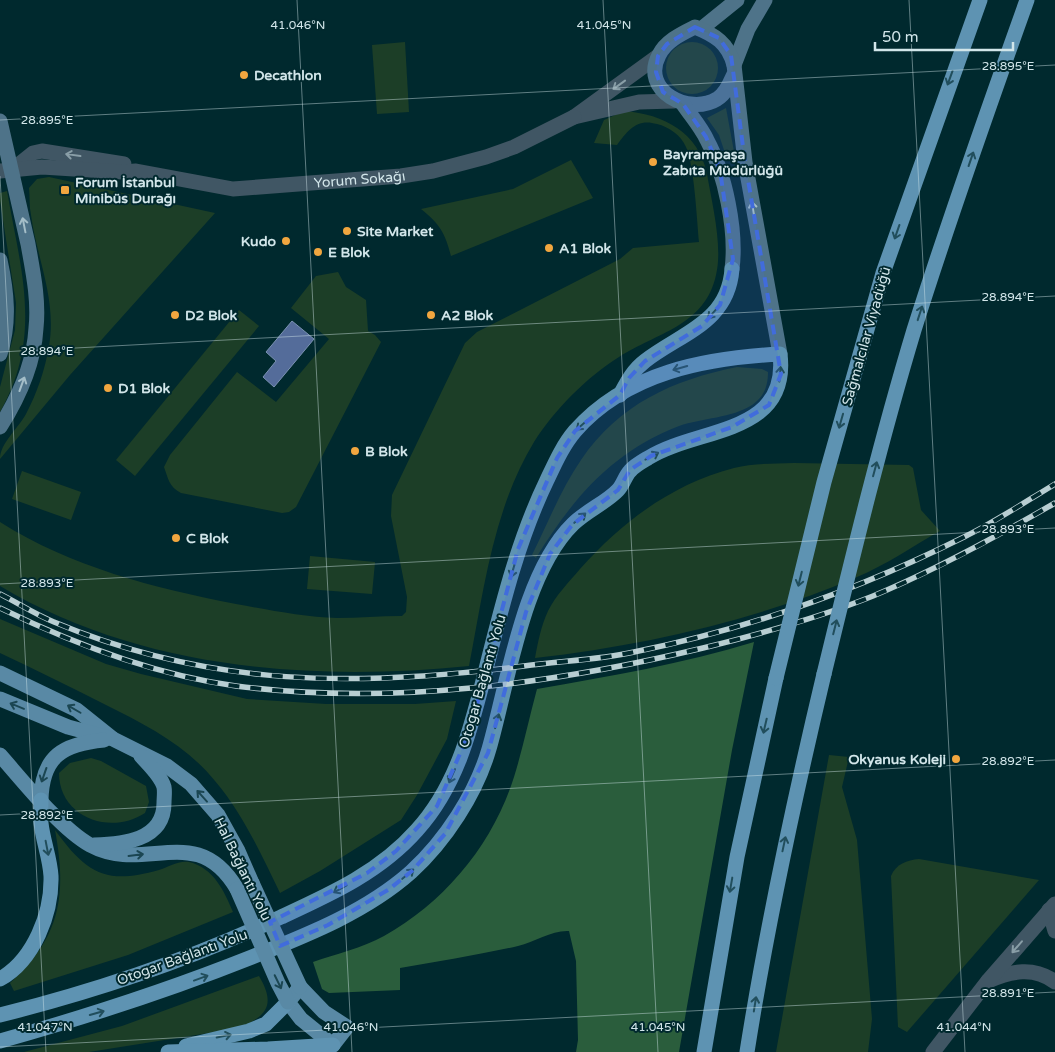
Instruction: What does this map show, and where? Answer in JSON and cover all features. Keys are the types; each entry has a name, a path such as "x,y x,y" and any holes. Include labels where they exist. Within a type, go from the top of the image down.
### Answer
{"highway":[{"name":"Sağmalcılar Viyadüğü","path":"704,1052 737,856 776,678 824,482 883,274 980,0"},
{"path":"747,1052 770,915 824,674 873,478 914,330 1027,0"},
{"path":"620,395 629,378 645,361 688,336 712,314 720,305 732,269"},
{"path":"620,395 654,377 678,368 720,359 780,354"},
{"name":"Otogar Bağlantı Yolu","path":"0,1041 155,994 295,940 361,906 412,871 445,834 472,788 488,754 526,612 550,554 572,525 594,506 618,490 630,470 651,456 732,427 769,405 778,389 781,374 780,354"},
{"name":"Otogar Bağlantı Yolu","path":"0,1015 80,993 233,940 339,891 396,851 437,806 452,778 470,731 518,549 557,458 575,431 620,395"},
{"path":"0,979 22,960 34,943 46,912 51,876 41,823 41,800"},
{"path":"173,1051 192,1044 249,1031 266,1024 288,1002"},
{"path":"173,1051 233,1051 333,1045"}],"main road":[{"path":"701,29 737,0"},
{"path":"679,103 693,106 718,99 724,93 748,29 765,0"},
{"path":"732,269 733,259 728,212 720,170 706,137 679,103 662,92 656,72 658,56 667,44 695,27 724,43 731,55 745,162 780,354"},
{"path":"0,121 6,170 33,275 37,299 36,328 32,356 15,404 0,427"},
{"path":"0,260 7,306 5,332 0,354"},
{"path":"0,672 77,710 113,738"},
{"name":"Hal Bağlantı Yolu","path":"0,699 68,727 113,738 167,766 191,784 206,800 228,831 300,987 324,1012 348,1027 333,1045 301,1019 288,1002 278,983 237,889 227,872 212,860 197,854 157,853 127,856 109,853 90,845"},
{"path":"41,800 41,784 47,766 60,753 80,742 113,738"},
{"path":"0,755 78,837 90,845 121,843 148,836 157,826 164,812 164,787 135,748"},
{"path":"288,1002 300,987"}],"street":[{"name":"Yorum Sokağı","path":"6,170 56,167 122,172 136,171 233,189 401,176 433,171 486,158 514,147 574,117 658,56"},
{"name":"Yorum Sokağı","path":"574,117 639,102 679,103"},
{"path":"1052,907 1055,931"},
{"path":"933,1052 987,982 1052,907"},
{"path":"987,982 1002,975 1034,971 1055,982"}],"highlighted area":[{"path":"695,27 719,38 731,55 745,162 781,374 769,405 732,427 651,456 630,470 618,490 572,525 550,554 526,612 488,753 445,834 412,871 388,890 328,925 280,946 270,922 367,873 396,851 437,806 470,731 518,549 557,458 575,431 620,395 629,378 645,361 702,326 720,305 733,259 720,170 706,137 683,104 663,92 656,72 658,56 667,44"}],"green space":[{"path":"405,42 409,112 377,114 372,45"},
{"path":"692,42 702,44 710,50 716,58 718,68 716,78 710,86 702,92 692,94 682,92 674,86 668,78 666,68 668,58 674,50 682,44"},
{"path":"726,108 735,157 727,159 719,135 707,118"},
{"path":"624,111 653,116 666,121 678,128 696,147 703,160 707,174 716,225 718,264 716,275 710,292 701,306 690,317 663,334 619,357 595,374 561,406 534,442 520,468 499,522 485,579 469,666 409,671 349,672 288,670 227,663 168,652 110,636 54,614 0,586 0,522 55,552 84,564 175,591 236,604 312,616 337,618 402,616 406,612 407,597 391,516 392,495 465,343 477,332 620,259 633,248 699,242 695,193 689,155 678,135 661,125 644,123 638,124 629,130 617,145 594,143 604,120"},
{"path":"571,160 593,198 451,256 441,230 433,219 421,209 513,189"},
{"path":"49,177 215,213 70,375 0,459 3,447 23,420 34,398 43,373 49,346 51,329 48,296 34,231 29,188 37,179"},
{"path":"7,191 22,276 25,330 21,357 13,384 0,412 0,387 15,330 16,303 0,201 0,193"},
{"path":"338,272 346,287 366,300 368,331 381,342 296,507 289,512 282,513 177,491 170,482 164,467 170,455 237,372 276,402 329,339 291,308 316,276"},
{"path":"239,310 259,326 135,476 116,460"},
{"path":"737,367 762,369 768,372 764,391 756,402 735,413 679,426 655,436 634,449 596,479 564,516 536,558 532,555 574,471 596,440 612,424 630,409 670,387 713,372"},
{"path":"794,463 909,465 913,468 921,510 940,531 868,572 818,593 739,619 618,646 535,658 543,622 555,600 596,552 631,521 669,495 711,475 749,465"},
{"path":"22,471 81,492 71,520 12,499"},
{"path":"310,556 375,562 372,594 307,589"},
{"path":"0,619 106,664 247,699 326,704 415,704 456,701 447,739 417,795 401,820 320,871 280,893 243,821 225,794 204,768 178,746 150,728 0,653"},
{"path":"754,642 732,750 679,1052 576,1052 578,1040 576,961 569,931 556,932 524,944 503,949 400,968 400,990 329,993 322,989 313,962 367,944 406,922 446,888 480,848 505,802 514,777 537,689 673,663"},
{"path":"829,755 849,757 842,787 857,840 872,1019 868,1052 776,1052"},
{"path":"91,758 101,761 146,786 149,802 145,813 131,820 117,823 102,822 89,818 77,811 68,801 61,788 59,773 70,763"},
{"path":"55,830 77,857 88,866 111,876 141,874 181,862 198,865 217,881 233,912 128,955 14,991 10,983 40,949 50,932 56,914 60,875"},
{"path":"919,859 1039,880 907,1032 898,1027 891,876 902,863"},
{"path":"259,976 267,995 268,1002 266,1008 257,1018 240,1028 89,1052 24,1052 122,1026"}],"water":[{"path":"292,321 314,339 274,387 263,377 276,361 266,352"}],"railway":[{"path":"0,594 47,619 113,644 171,660 228,670 286,677 344,679 463,673 620,655 677,643 761,619 844,590 925,556 987,525 1055,484"},
{"path":"0,608 86,646 145,666 205,681 294,692 353,694 471,688 530,681 646,661 724,643 810,618 873,596 920,575 988,541 1055,503"}],"place":[{"name":"Decathlon","path":"244,75"},
{"name":"Bayrampaşa Zabıta Müdürlüğü","path":"653,162"},
{"name":"Forum İstanbul Minibüs Durağı","path":"65,190"},
{"name":"Site Market","path":"347,231"},
{"name":"Kudo","path":"286,241"},
{"name":"A1 Blok","path":"549,248"},
{"name":"E Blok","path":"318,252"},
{"name":"D2 Blok","path":"175,315"},
{"name":"A2 Blok","path":"431,315"},
{"name":"D1 Blok","path":"108,388"},
{"name":"B Blok","path":"355,451"},
{"name":"C Blok","path":"176,538"},
{"name":"Okyanus Koleji","path":"956,759"}]}
